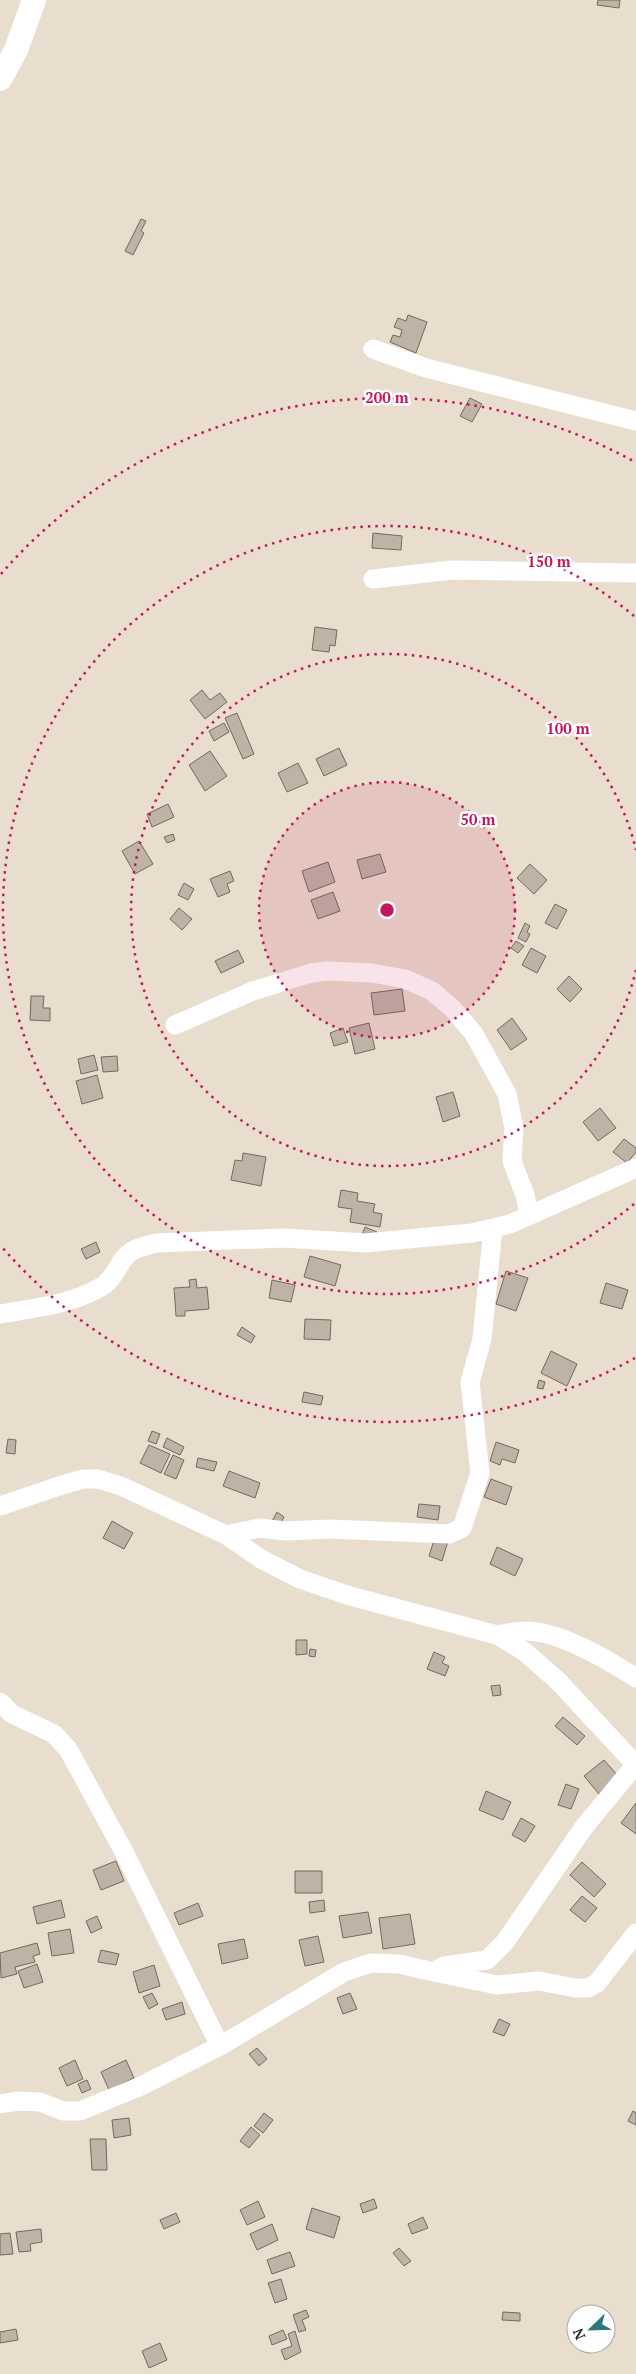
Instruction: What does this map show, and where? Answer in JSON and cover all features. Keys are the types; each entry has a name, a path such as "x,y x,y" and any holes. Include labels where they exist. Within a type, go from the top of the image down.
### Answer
{"street":[{"path":"0,79 16,50 34,0"},
{"path":"372,349 426,368 636,421"},
{"path":"373,579 452,570 636,573"},
{"path":"175,1025 253,991 312,973 328,971 372,973 406,979 432,992 453,1009 474,1034 495,1070 506,1094 514,1128 512,1161 525,1195 529,1215"},
{"path":"0,1314 38,1309 80,1296 101,1287 109,1280 126,1256 137,1248 156,1242 284,1238 365,1243 452,1236 493,1228 529,1215 636,1168"},
{"path":"226,1536 259,1528 286,1531 330,1529 449,1534 462,1528 480,1473 470,1382 482,1339 493,1228"},
{"path":"0,1506 82,1479 98,1479 121,1486 226,1536 276,1567 308,1582 350,1596 497,1635 525,1652 558,1681 636,1764 584,1827 505,1942 481,1962 450,1965 434,1972"},
{"path":"497,1635 529,1631 549,1635 607,1661 636,1678"},
{"path":"0,1702 12,1714 54,1734 68,1749 123,1850 220,2046"},
{"path":"0,2104 40,2102 63,2111 80,2111 141,2086 220,2046 344,1972 371,1963 399,1964 497,1985 539,1981 575,1988 588,1988 597,1983 636,1933"}],"building":[{"path":"598,0 620,0 619,8 597,5"},
{"path":"141,219 146,221 141,231 144,233 133,255 125,251"},
{"path":"408,315 427,322 416,353 390,342 393,335 400,337 402,330 394,327 398,318 406,321"},
{"path":"470,398 482,404 472,422 460,416"},
{"path":"373,533 402,536 401,550 372,548"},
{"path":"315,627 337,630 335,646 330,645 329,652 312,650"},
{"path":"202,690 210,700 220,693 227,702 205,719 190,700"},
{"path":"237,713 254,754 243,759 225,718"},
{"path":"224,723 229,732 214,741 209,731"},
{"path":"339,748 347,765 324,776 316,759"},
{"path":"210,751 227,776 205,791 189,765"},
{"path":"298,763 308,783 287,792 278,773"},
{"path":"168,804 174,817 152,827 147,814"},
{"path":"173,834 175,840 167,843 164,837"},
{"path":"139,841 153,864 135,874 122,851"},
{"path":"380,854 386,872 362,879 357,860"},
{"path":"328,862 335,882 309,892 302,871"},
{"path":"530,864 547,880 534,894 517,878"},
{"path":"230,871 234,881 227,884 230,892 218,897 210,879"},
{"path":"184,883 194,889 188,900 178,895"},
{"path":"333,892 340,911 318,919 311,900"},
{"path":"555,904 567,910 557,929 545,923"},
{"path":"179,908 192,919 182,930 170,919"},
{"path":"525,923 530,926 527,932 530,934 526,942 518,938"},
{"path":"516,941 524,946 518,953 511,948"},
{"path":"531,948 546,956 537,973 522,965"},
{"path":"238,950 244,962 221,973 215,961"},
{"path":"569,976 582,989 570,1002 557,989"},
{"path":"402,989 405,1011 374,1015 371,993"},
{"path":"31,996 44,996 43,1008 50,1008 50,1021 30,1020"},
{"path":"512,1018 527,1039 511,1050 497,1030"},
{"path":"369,1023 375,1049 355,1054 349,1028"},
{"path":"343,1028 348,1042 334,1046 330,1033"},
{"path":"94,1055 98,1070 81,1074 78,1059"},
{"path":"117,1056 118,1071 103,1072 101,1057"},
{"path":"97,1075 103,1098 82,1104 76,1081"},
{"path":"453,1092 460,1116 443,1122 436,1097"},
{"path":"600,1108 616,1128 598,1141 583,1122"},
{"path":"624,1139 636,1148 636,1152 627,1163 613,1152"},
{"path":"243,1153 266,1157 261,1186 231,1180 235,1160 242,1161"},
{"path":"341,1190 358,1193 357,1201 375,1204 373,1212 382,1214 380,1227 350,1222 352,1209 338,1207"},
{"path":"365,1227 377,1232 375,1240 362,1235"},
{"path":"96,1242 100,1252 86,1259 81,1249"},
{"path":"310,1256 341,1265 335,1286 304,1277"},
{"path":"506,1271 528,1278 516,1311 496,1304"},
{"path":"196,1279 197,1288 207,1287 209,1309 185,1311 185,1316 176,1316 174,1288 190,1287 189,1280"},
{"path":"272,1280 295,1285 291,1302 269,1298"},
{"path":"606,1283 628,1290 622,1309 600,1303"},
{"path":"305,1319 331,1320 330,1340 304,1339"},
{"path":"242,1327 255,1336 251,1343 237,1335"},
{"path":"551,1351 577,1364 567,1386 541,1373"},
{"path":"539,1380 545,1382 543,1389 537,1388"},
{"path":"304,1392 323,1396 321,1405 302,1402"},
{"path":"152,1431 160,1434 156,1444 148,1441"},
{"path":"167,1438 184,1447 180,1455 163,1447"},
{"path":"8,1439 16,1440 15,1454 6,1453"},
{"path":"496,1442 519,1450 515,1463 502,1459 500,1465 490,1461"},
{"path":"149,1445 170,1454 161,1473 140,1463"},
{"path":"173,1455 184,1460 176,1479 164,1474"},
{"path":"198,1458 217,1462 214,1471 196,1467"},
{"path":"229,1471 260,1483 255,1498 223,1486"},
{"path":"491,1479 512,1487 506,1505 484,1497"},
{"path":"419,1504 440,1506 438,1520 417,1517"},
{"path":"277,1512 284,1517 278,1528 271,1523"},
{"path":"112,1521 133,1533 124,1549 103,1538"},
{"path":"435,1537 448,1541 442,1561 429,1556"},
{"path":"497,1547 523,1559 515,1576 490,1564"},
{"path":"296,1640 307,1640 307,1654 296,1655"},
{"path":"310,1649 316,1650 315,1657 309,1656"},
{"path":"434,1652 445,1657 442,1663 449,1666 445,1676 427,1669"},
{"path":"500,1685 501,1695 493,1696 491,1686"},
{"path":"563,1717 585,1736 577,1745 555,1726"},
{"path":"604,1760 619,1777 599,1794 584,1776"},
{"path":"566,1784 579,1789 571,1809 558,1805"},
{"path":"486,1791 511,1802 503,1820 479,1810"},
{"path":"636,1803 636,1834 621,1823"},
{"path":"521,1818 535,1826 525,1842 512,1835"},
{"path":"116,1861 124,1881 101,1890 93,1870"},
{"path":"582,1862 606,1884 594,1897 570,1875"},
{"path":"295,1871 322,1871 322,1893 295,1893"},
{"path":"582,1896 597,1908 585,1922 570,1910"},
{"path":"61,1900 65,1917 37,1924 33,1907"},
{"path":"324,1900 325,1911 310,1913 309,1902"},
{"path":"198,1903 203,1916 179,1925 174,1913"},
{"path":"368,1912 372,1933 343,1938 339,1916"},
{"path":"410,1914 415,1944 383,1949 379,1918"},
{"path":"97,1916 102,1928 91,1933 86,1921"},
{"path":"70,1929 74,1953 52,1956 48,1933"},
{"path":"318,1936 324,1962 305,1966 299,1940"},
{"path":"244,1939 248,1958 222,1964 218,1944"},
{"path":"37,1943 40,1954 33,1956 35,1962 15,1967 17,1974 1,1978 0,1953"},
{"path":"101,1950 119,1954 116,1965 98,1962"},
{"path":"37,1964 43,1982 24,1988 18,1971"},
{"path":"154,1965 160,1986 139,1993 133,1972"},
{"path":"152,1993 158,2004 149,2009 143,1997"},
{"path":"350,1993 357,2009 343,2014 337,1998"},
{"path":"182,2002 185,2014 166,2020 162,2009"},
{"path":"499,2019 510,2024 504,2036 493,2032"},
{"path":"257,2048 267,2059 259,2066 249,2054"},
{"path":"75,2060 83,2079 67,2086 59,2068"},
{"path":"126,2060 134,2078 109,2090 101,2072"},
{"path":"87,2080 91,2089 82,2093 78,2084"},
{"path":"633,2111 636,2113 636,2125 628,2121"},
{"path":"264,2113 273,2120 263,2133 254,2126"},
{"path":"129,2118 131,2135 114,2138 112,2120"},
{"path":"251,2127 260,2135 249,2148 240,2141"},
{"path":"90,2139 106,2139 107,2170 92,2170"},
{"path":"374,2199 377,2208 363,2213 360,2204"},
{"path":"258,2201 265,2217 247,2225 240,2210"},
{"path":"312,2208 340,2217 334,2238 306,2229"},
{"path":"176,2213 180,2222 164,2229 160,2220"},
{"path":"423,2217 428,2228 412,2234 408,2224"},
{"path":"272,2224 278,2240 257,2250 250,2234"},
{"path":"41,2229 42,2242 30,2244 31,2251 19,2252 16,2232"},
{"path":"10,2233 13,2254 0,2255 0,2234"},
{"path":"399,2248 411,2261 404,2266 393,2253"},
{"path":"290,2252 295,2266 272,2274 267,2260"},
{"path":"281,2279 287,2299 275,2303 268,2283"},
{"path":"306,2310 309,2317 302,2320 306,2330 299,2332 293,2315"},
{"path":"503,2312 520,2313 520,2321 502,2320"},
{"path":"16,2329 18,2340 0,2343 0,2332"},
{"path":"283,2330 287,2339 272,2345 269,2336"},
{"path":"295,2331 301,2352 285,2360 281,2350 292,2346 288,2334"},
{"path":"160,2343 167,2360 149,2368 142,2351"}]}
